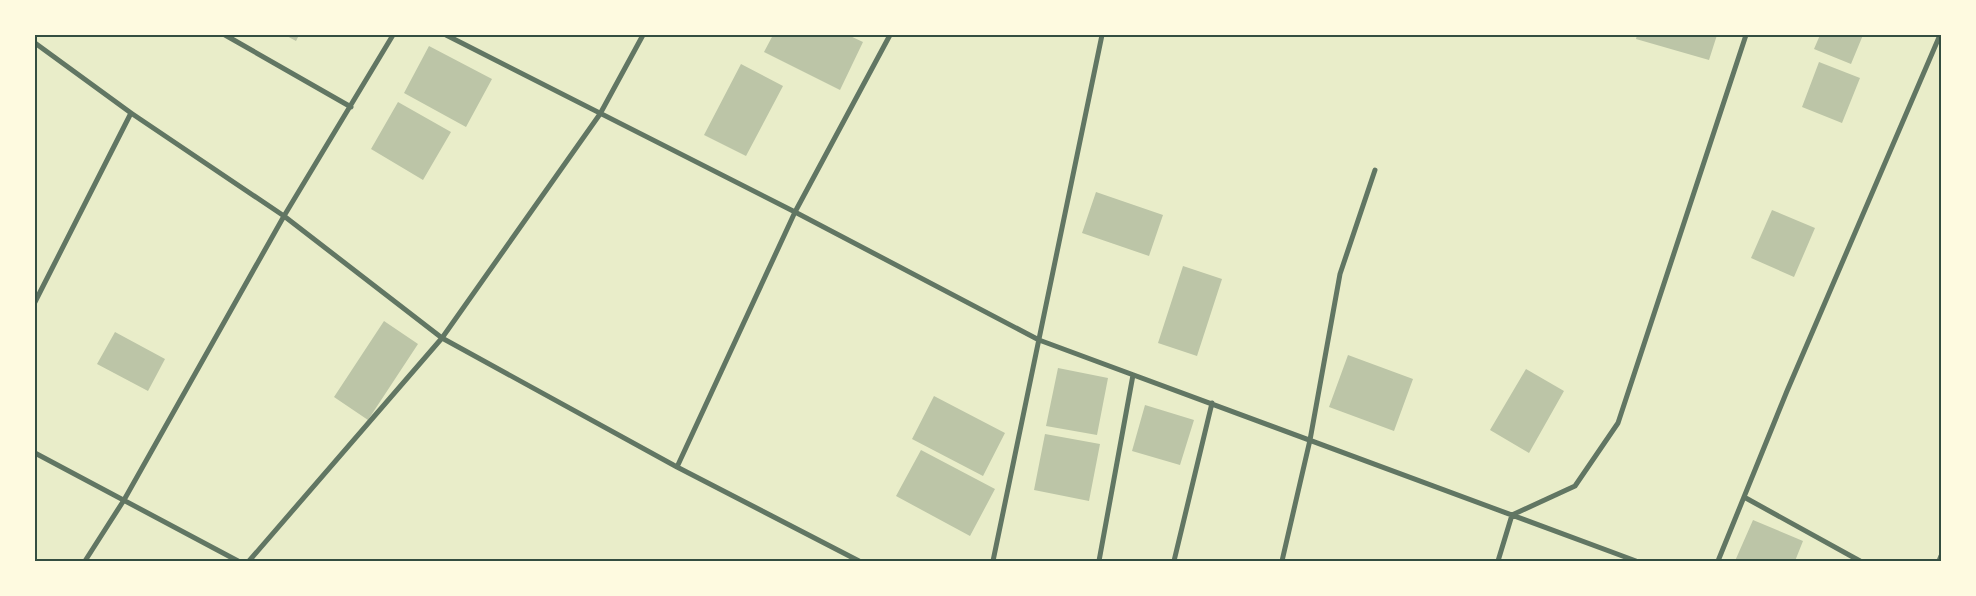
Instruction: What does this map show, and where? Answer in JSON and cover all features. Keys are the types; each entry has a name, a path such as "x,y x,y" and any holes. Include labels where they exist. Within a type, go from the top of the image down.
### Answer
{"street":[{"path":"225,35 351,107"},
{"path":"85,561 124,500 284,216 393,35"},
{"path":"446,35 795,212 1039,340 1636,561"},
{"path":"249,561 442,338 600,114 643,35"},
{"path":"677,467 795,212 890,35"},
{"path":"992,561 1102,35"},
{"path":"1498,561 1512,515 1575,486 1618,423 1746,35"},
{"path":"1718,561 1787,392 1940,35"},
{"path":"35,43 131,113 284,216 442,338 677,467 859,561"},
{"path":"35,302 131,113"},
{"path":"1282,561 1310,440 1340,274 1375,170"},
{"path":"1099,561 1133,375"},
{"path":"1174,561 1212,403"},
{"path":"35,453 238,561"},
{"path":"1744,497 1860,561"},
{"path":"1939,561 1941,556"}],"building":[{"path":"285,35 299,35 296,41"},
{"path":"773,35 848,35 863,42 840,90 764,52"},
{"path":"1637,35 1717,35 1709,60 1636,39"},
{"path":"1820,35 1863,35 1851,64 1814,49"},
{"path":"429,46 492,79 466,127 404,93"},
{"path":"1819,62 1860,78 1842,123 1802,107"},
{"path":"741,64 783,86 746,156 704,135"},
{"path":"398,102 451,132 423,180 371,149"},
{"path":"1096,192 1163,215 1149,256 1082,233"},
{"path":"1772,210 1815,228 1794,277 1751,258"},
{"path":"1183,266 1222,279 1197,356 1158,343"},
{"path":"384,321 418,344 368,420 334,397"},
{"path":"115,332 165,359 148,391 97,364"},
{"path":"1348,355 1413,379 1394,431 1329,407"},
{"path":"1058,368 1108,378 1097,435 1046,426"},
{"path":"1526,369 1564,391 1529,453 1490,430"},
{"path":"934,396 1005,433 983,476 912,439"},
{"path":"1145,405 1194,420 1180,465 1132,451"},
{"path":"1045,434 1100,444 1089,501 1034,490"},
{"path":"921,450 995,489 970,536 896,496"},
{"path":"1753,520 1803,541 1795,561 1735,561"}]}
